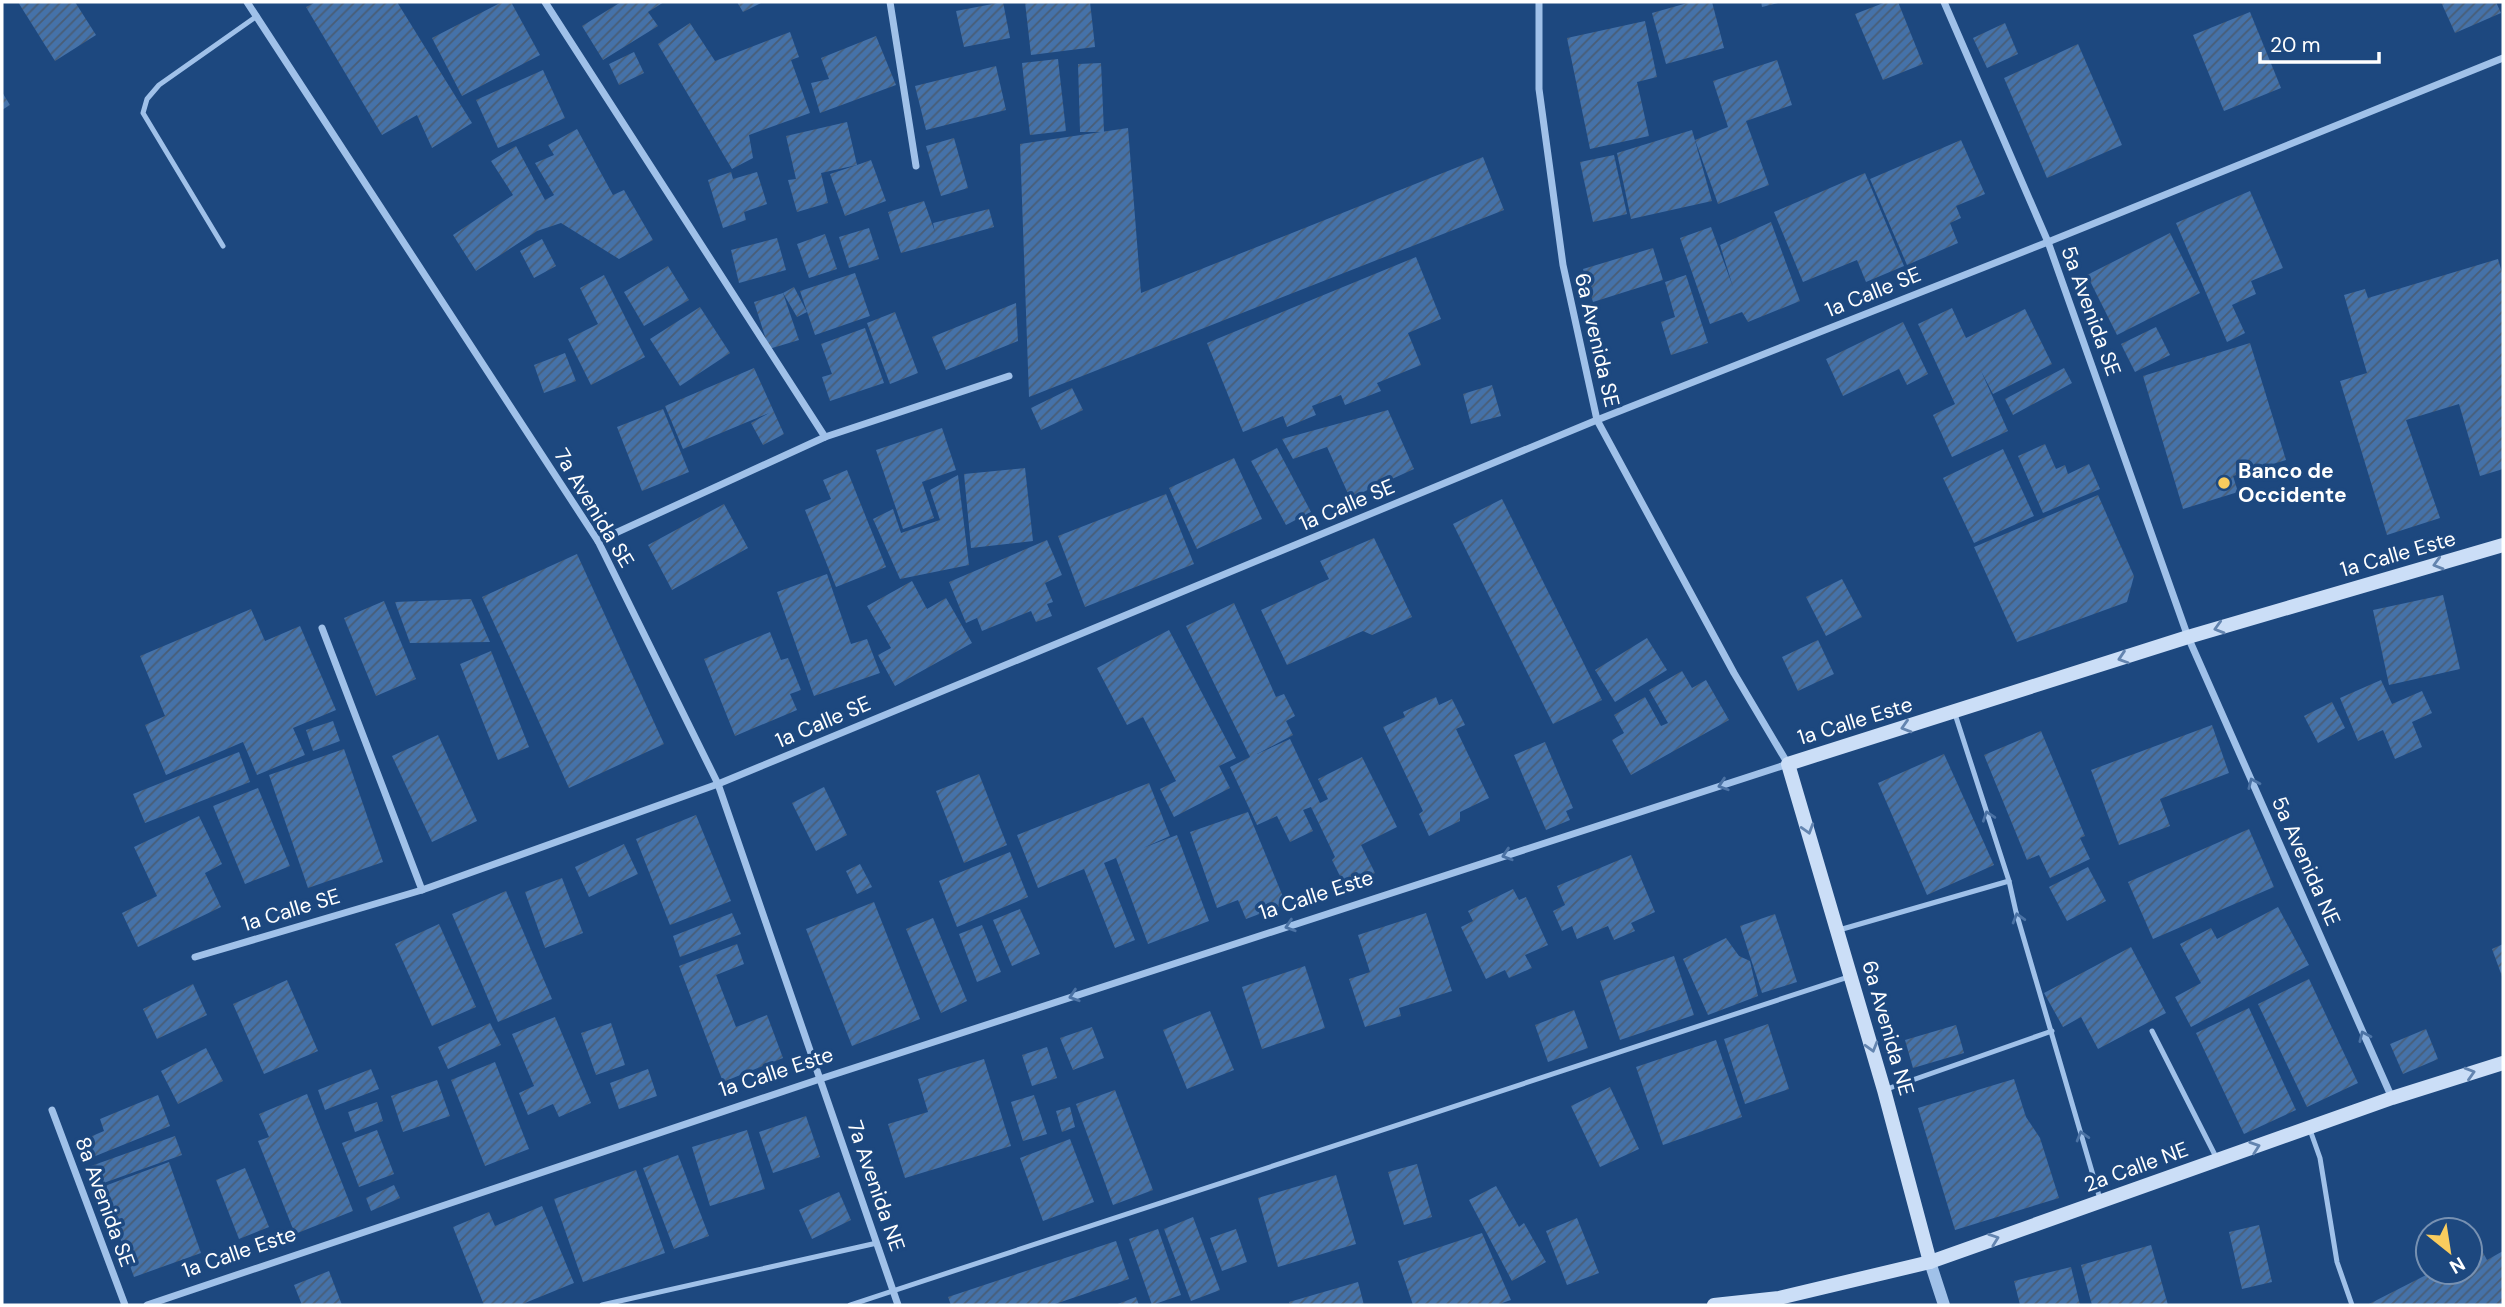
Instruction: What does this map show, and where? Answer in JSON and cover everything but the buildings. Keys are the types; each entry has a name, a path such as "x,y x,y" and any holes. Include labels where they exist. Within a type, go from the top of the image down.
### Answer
{"main road":[{"name":"1a Calle Este","path":"1788,764 2188,637 2503,545"},
{"name":"6a Avenida NE","path":"1788,764 1884,1090 1930,1262"},
{"name":"2a Calle NE","path":"1714,1305 1779,1298 1930,1262 2392,1098 2503,1063"},
{"name":"2a Calle NE","path":"1762,1305 1779,1298"}],"street":[{"name":"7a Avenida SE","path":"249,2 598,541 718,784 820,1079"},
{"path":"545,2 825,437"},
{"path":"890,2 916,166"},
{"name":"6a Avenida SE","path":"1539,2 1539,89 1563,265 1597,420 1734,673 1788,764"},
{"name":"5a Avenida SE","path":"1944,2 2048,242 2188,637"},
{"name":"1a Calle SE","path":"195,957 422,890 718,784 1597,420 2503,58"},
{"path":"598,541 825,437 1009,376"},
{"path":"322,628 422,890"},
{"name":"5a Avenida NE","path":"2188,637 2392,1098"},
{"name":"1a Calle Este","path":"147,1305 820,1079 1788,764"},
{"name":"7a Avenida NE","path":"820,1079 898,1305"},
{"name":"8a Avenida SE","path":"52,1110 125,1305"},
{"name":"6a Avenida NE","path":"1930,1262 1944,1305"}],"lane":[{"path":"223,246 143,113 147,99 159,85 257,16"},
{"path":"1955,712 2009,881 2101,1202"},
{"path":"1838,930 2009,881"},
{"path":"850,1305 1851,976"},
{"path":"1884,1090 2052,1031"},
{"path":"2152,1031 2218,1160"},
{"path":"2309,1127 2320,1158 2337,1262 2352,1305"},
{"path":"602,1305 877,1243"}],"place":[{"name":"Banco de Occidente","path":"2224,483"}]}
